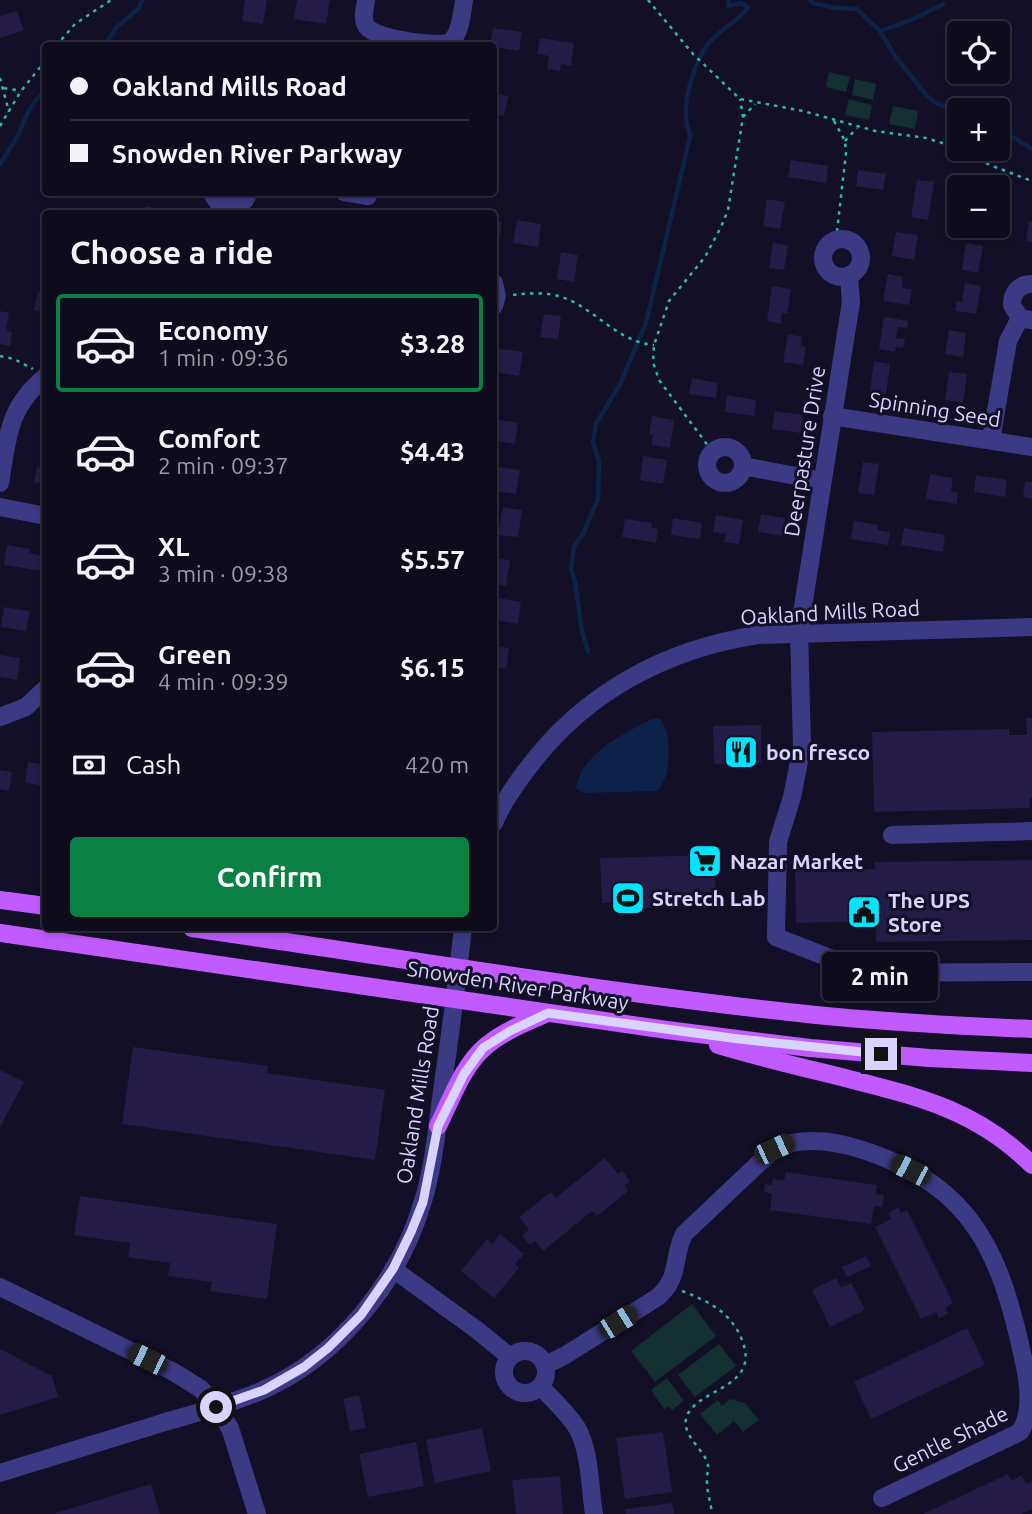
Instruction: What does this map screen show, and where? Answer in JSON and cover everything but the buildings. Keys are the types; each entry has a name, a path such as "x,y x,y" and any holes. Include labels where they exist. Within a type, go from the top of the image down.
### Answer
{"main road":[{"path":"0,900 42,905"},
{"name":"Snowden River Parkway","path":"213,931 815,1015 1032,1028"},
{"name":"Snowden River Parkway","path":"0,933 667,1030 824,1049 1032,1063"},
{"path":"438,1126 464,1074 483,1048 503,1034 548,1013"},
{"path":"667,1030 744,1053 932,1101 984,1127 1032,1165"}],"street":[{"path":"366,0 363,16 368,29 393,42"},
{"path":"450,42 458,31 464,0"},
{"path":"214,196 219,204 233,208 247,196"},
{"path":"836,240 825,250 823,264 834,276 849,276"},
{"name":"Deerpasture Drive","path":"836,240 850,241 859,251 859,266 849,276 851,302 799,632 802,747 792,797 778,842 776,937 868,973 1032,972"},
{"path":"991,440 1008,341 1026,319 1012,305 1012,298 1020,286 1032,284"},
{"path":"0,483 14,415 20,401 42,380"},
{"name":"Spinning Seed","path":"832,416 1032,447"},
{"path":"724,446 732,447 741,455 743,467 741,474 730,482 722,483 714,480 706,468 708,456 712,451 724,446"},
{"path":"743,467 822,481"},
{"path":"0,507 42,515"},
{"name":"Oakland Mills Road","path":"497,817 516,783 537,755 583,709 612,687 667,659 726,640 799,632 1032,627"},
{"path":"0,717 26,707 42,692"},
{"path":"892,835 1032,831"},
{"name":"Oakland Mills Road","path":"0,1473 264,1390 304,1367 328,1348 361,1315 393,1269 423,1202 438,1126 463,931"},
{"name":"Gentle Shade","path":"670,1284 678,1264 679,1244 691,1226 774,1149 788,1143 801,1141 841,1144 896,1163 924,1177 969,1217 986,1241 1015,1318 1032,1399 1032,1417 1020,1432 882,1498"},
{"path":"393,1269 510,1357"},
{"path":"545,1365 565,1356 658,1297 670,1284"},
{"path":"0,1287 172,1371 201,1390 230,1428 257,1514"},
{"path":"521,1351 537,1355 545,1365 545,1380 541,1387 527,1394 510,1388 505,1381 503,1373 510,1357 521,1351"},
{"path":"541,1387 578,1430 584,1445 594,1514"}],"path":[{"path":"59,42 75,24 111,0"},
{"path":"648,0 693,54 740,99 803,111 858,128 926,138 949,145 1032,181"},
{"path":"0,126 21,91 42,65"},
{"path":"0,78 9,113"},
{"path":"4,88 21,91"},
{"path":"712,451 659,380 653,362 654,345 669,301 705,257 728,209 743,117 740,99"},
{"path":"743,117 756,103"},
{"path":"834,121 845,141 845,170 836,240"},
{"path":"845,141 858,128"},
{"path":"497,295 531,293 564,298 628,338 654,345"},
{"path":"0,356 29,366 42,375"},
{"path":"670,1284 719,1308 739,1331 747,1356 745,1366 738,1376 693,1408 686,1421 686,1428 706,1458 709,1468 707,1485 712,1514"}],"green space":[{"path":"829,72 850,77 846,92 826,87"},
{"path":"855,79 876,84 873,100 852,95"},
{"path":"849,99 872,105 869,120 845,115"},
{"path":"893,106 918,111 915,129 889,124"},
{"path":"692,1304 716,1336 655,1382 631,1351"},
{"path":"719,1344 736,1366 695,1397 678,1375"},
{"path":"667,1378 684,1401 672,1410 668,1406 664,1409 651,1390"},
{"path":"730,1399 745,1403 759,1420 743,1432 734,1421 717,1435 700,1414 718,1400 722,1406"}],"water":[{"path":"652,719 660,719 669,745 666,776 657,791 583,793 576,788 580,775 595,755 617,738"}],"waterway":[{"path":"107,42 116,28 139,8 142,0"},
{"path":"588,651 571,568 574,546 583,534 598,499 599,461 593,442 596,424 620,384 646,323 690,137 686,108 695,69 708,44 748,8 741,3 728,6 729,0"},
{"path":"810,0 836,8 857,9 880,31 895,56 927,96 947,107"},
{"path":"880,31 911,20 943,4"},
{"path":"0,164 16,139 32,105 42,95"},
{"path":"1010,135 1032,149"}],"place":[{"name":"bon fresco","path":"741,752"},
{"name":"Nazar Market","path":"705,861"},
{"name":"Stretch Lab","path":"628,898"},
{"name":"The UPS Store","path":"864,912"}],"route":[{"path":"216,1407 264,1390 304,1367 328,1348 361,1315 393,1269 411,1232 423,1202 438,1126 464,1074 483,1048 510,1031 548,1013 810,1048 881,1054"}]}
